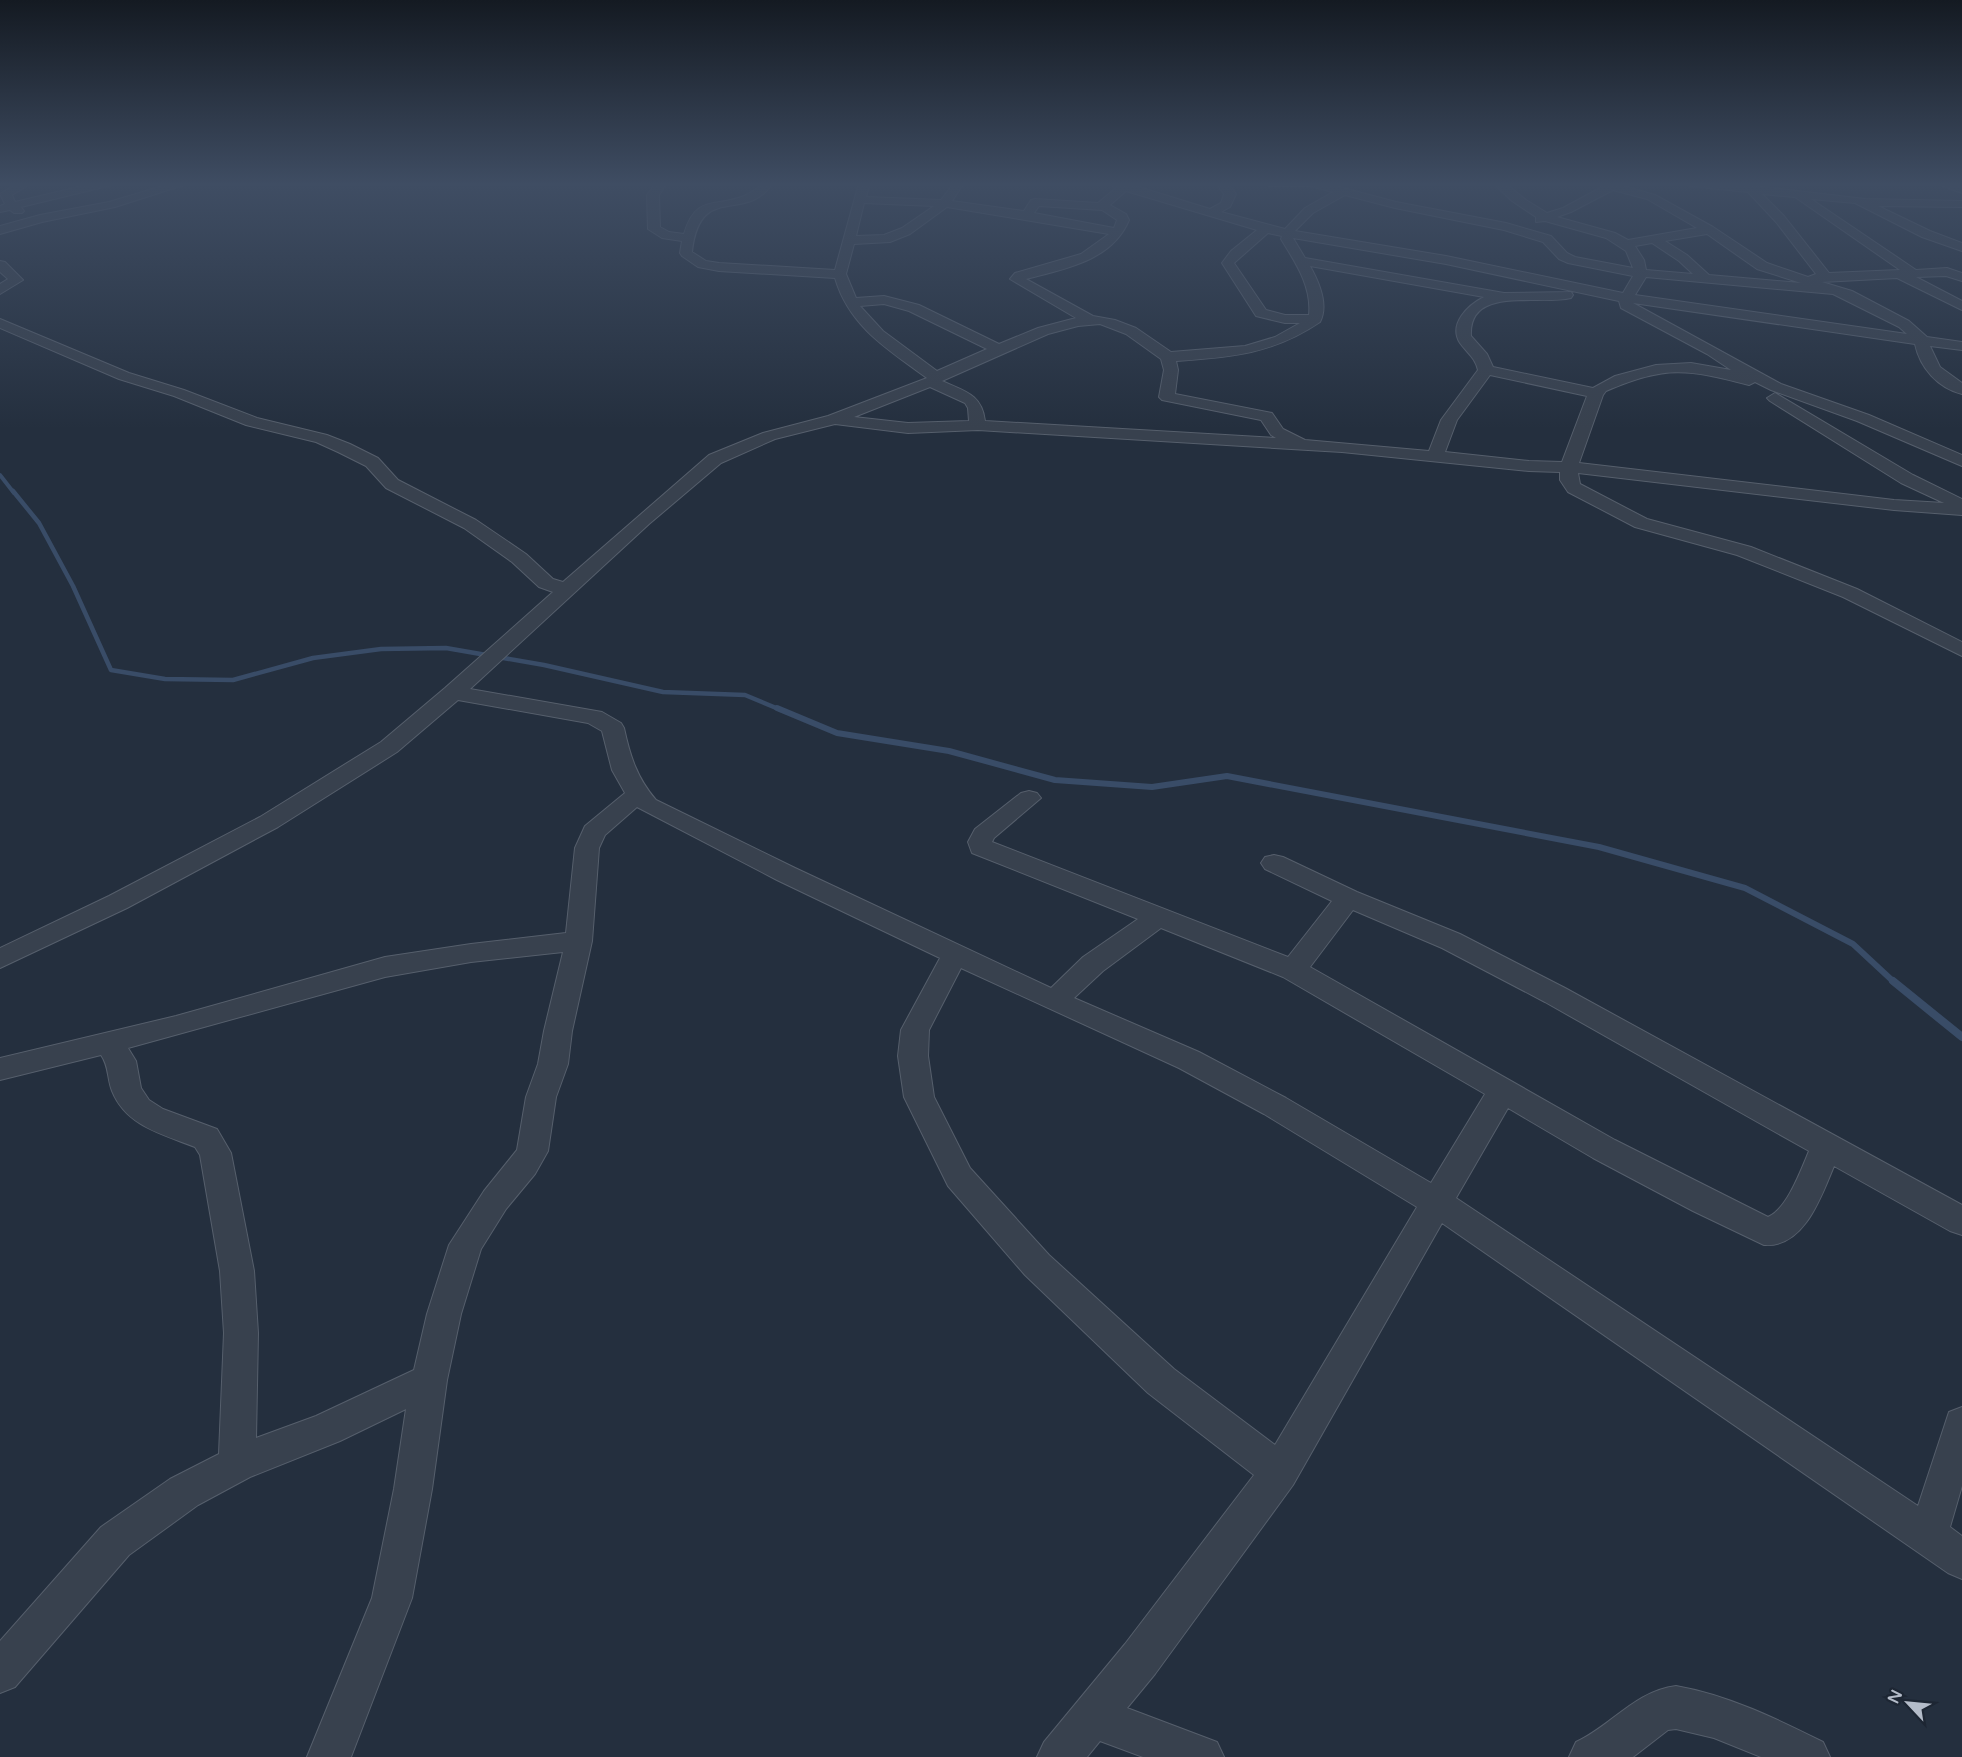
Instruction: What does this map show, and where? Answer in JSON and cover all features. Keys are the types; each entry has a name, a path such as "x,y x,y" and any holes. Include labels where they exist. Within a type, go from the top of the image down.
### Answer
{"street":[{"path":"0,265 16,280 0,290"},
{"path":"707,265 840,274"},
{"path":"842,265 840,274 850,303 862,319 934,380 970,400 976,408 978,425"},
{"path":"1060,265 1020,276 1017,279 1090,320 1129,330 1168,357 1263,348 1296,334 1315,319 1317,305 1312,278 1304,265"},
{"path":"1229,265 1261,313 1285,319 1315,319"},
{"path":"1328,265 1504,297"},
{"path":"1469,265 1626,298 1962,346"},
{"path":"1600,265 1641,273 1835,290"},
{"path":"1638,265 1641,273 1636,285 1626,298 1626,305 1712,351 1766,393 1907,479 1962,505"},
{"path":"1691,265 1706,279"},
{"path":"1761,265 1835,290 1904,324 1922,340 1924,358 1930,366 1962,389"},
{"path":"1817,265 1825,277"},
{"path":"1902,265 1914,273"},
{"path":"1798,278 1951,272 1962,277"},
{"path":"1900,274 1962,306"},
{"path":"1486,370 1483,358 1466,340 1467,316 1478,303 1490,298 1504,297 1551,298 1584,290"},
{"path":"850,303 884,300 914,308 999,349"},
{"path":"0,959 118,902 269,822 389,747 453,693 715,459 769,436 834,419 934,380 999,349 1066,325 1090,320"},
{"path":"0,322 124,376 179,393 252,422 321,438 344,448 372,462 392,484 470,524 519,558 546,583 568,590"},
{"path":"1168,357 1171,370 1167,397 1266,416 1277,432 1304,445"},
{"path":"1962,461 1863,418 1747,376 1704,368 1655,368 1644,370 1610,384 1596,393 1569,467 1569,480 1574,488 1641,523 1691,535 1778,563 1850,593 1962,650"},
{"path":"1486,370 1596,393"},
{"path":"1435,456 1449,420 1486,370"},
{"path":"834,419 908,428 978,425 1304,445 1569,467 1894,505 1962,510"},
{"path":"453,693 594,717 613,728 618,760 631,787 648,805 956,955 1189,1060 1275,1106 1436,1202 1962,1559"},
{"path":"329,1757 392,1598 413,1489 429,1380 444,1314 466,1245 495,1200 524,1165 532,1151 541,1097 553,1064 558,1031 579,941 587,848 594,831 638,794"},
{"path":"1029,798 984,834 980,842 981,847 1293,970 1502,1091 1674,1186 1764,1230 1776,1232 1783,1227 1798,1205 1827,1147"},
{"path":"1274,862 1348,898 1409,922 1555,995 1962,1221"},
{"path":"1293,970 1348,898"},
{"path":"1054,1001 1093,964 1158,917"},
{"path":"0,1070 176,1026 385,967 471,953 579,941"},
{"path":"956,955 915,1030 913,1056 919,1096 959,1177 1037,1265 1161,1381 1280,1472"},
{"path":"107,1042 121,1061 127,1091 138,1108 152,1117 206,1138 215,1153 237,1271 241,1333 237,1464"},
{"path":"1059,1757 1093,1718 1280,1472 1502,1091"},
{"path":"0,1672 115,1541 184,1492 237,1464 327,1429 429,1380"},
{"path":"1928,1535 1962,1424"},
{"path":"1591,1757 1606,1752 1637,1726 1666,1708 1700,1710 1808,1757"},
{"path":"1093,1718 1202,1757"}],"waterway":[{"path":"0,475 14,493"},
{"path":"13,491 39,523 73,586 111,670 165,679 233,680 313,658 381,649 446,648 544,665 663,692 745,695 781,710"},
{"path":"777,708 837,733 949,751 1055,780 1152,787 1227,776 1599,847 1745,888 1853,944 1895,983"},
{"path":"1893,981 1962,1037"}]}
